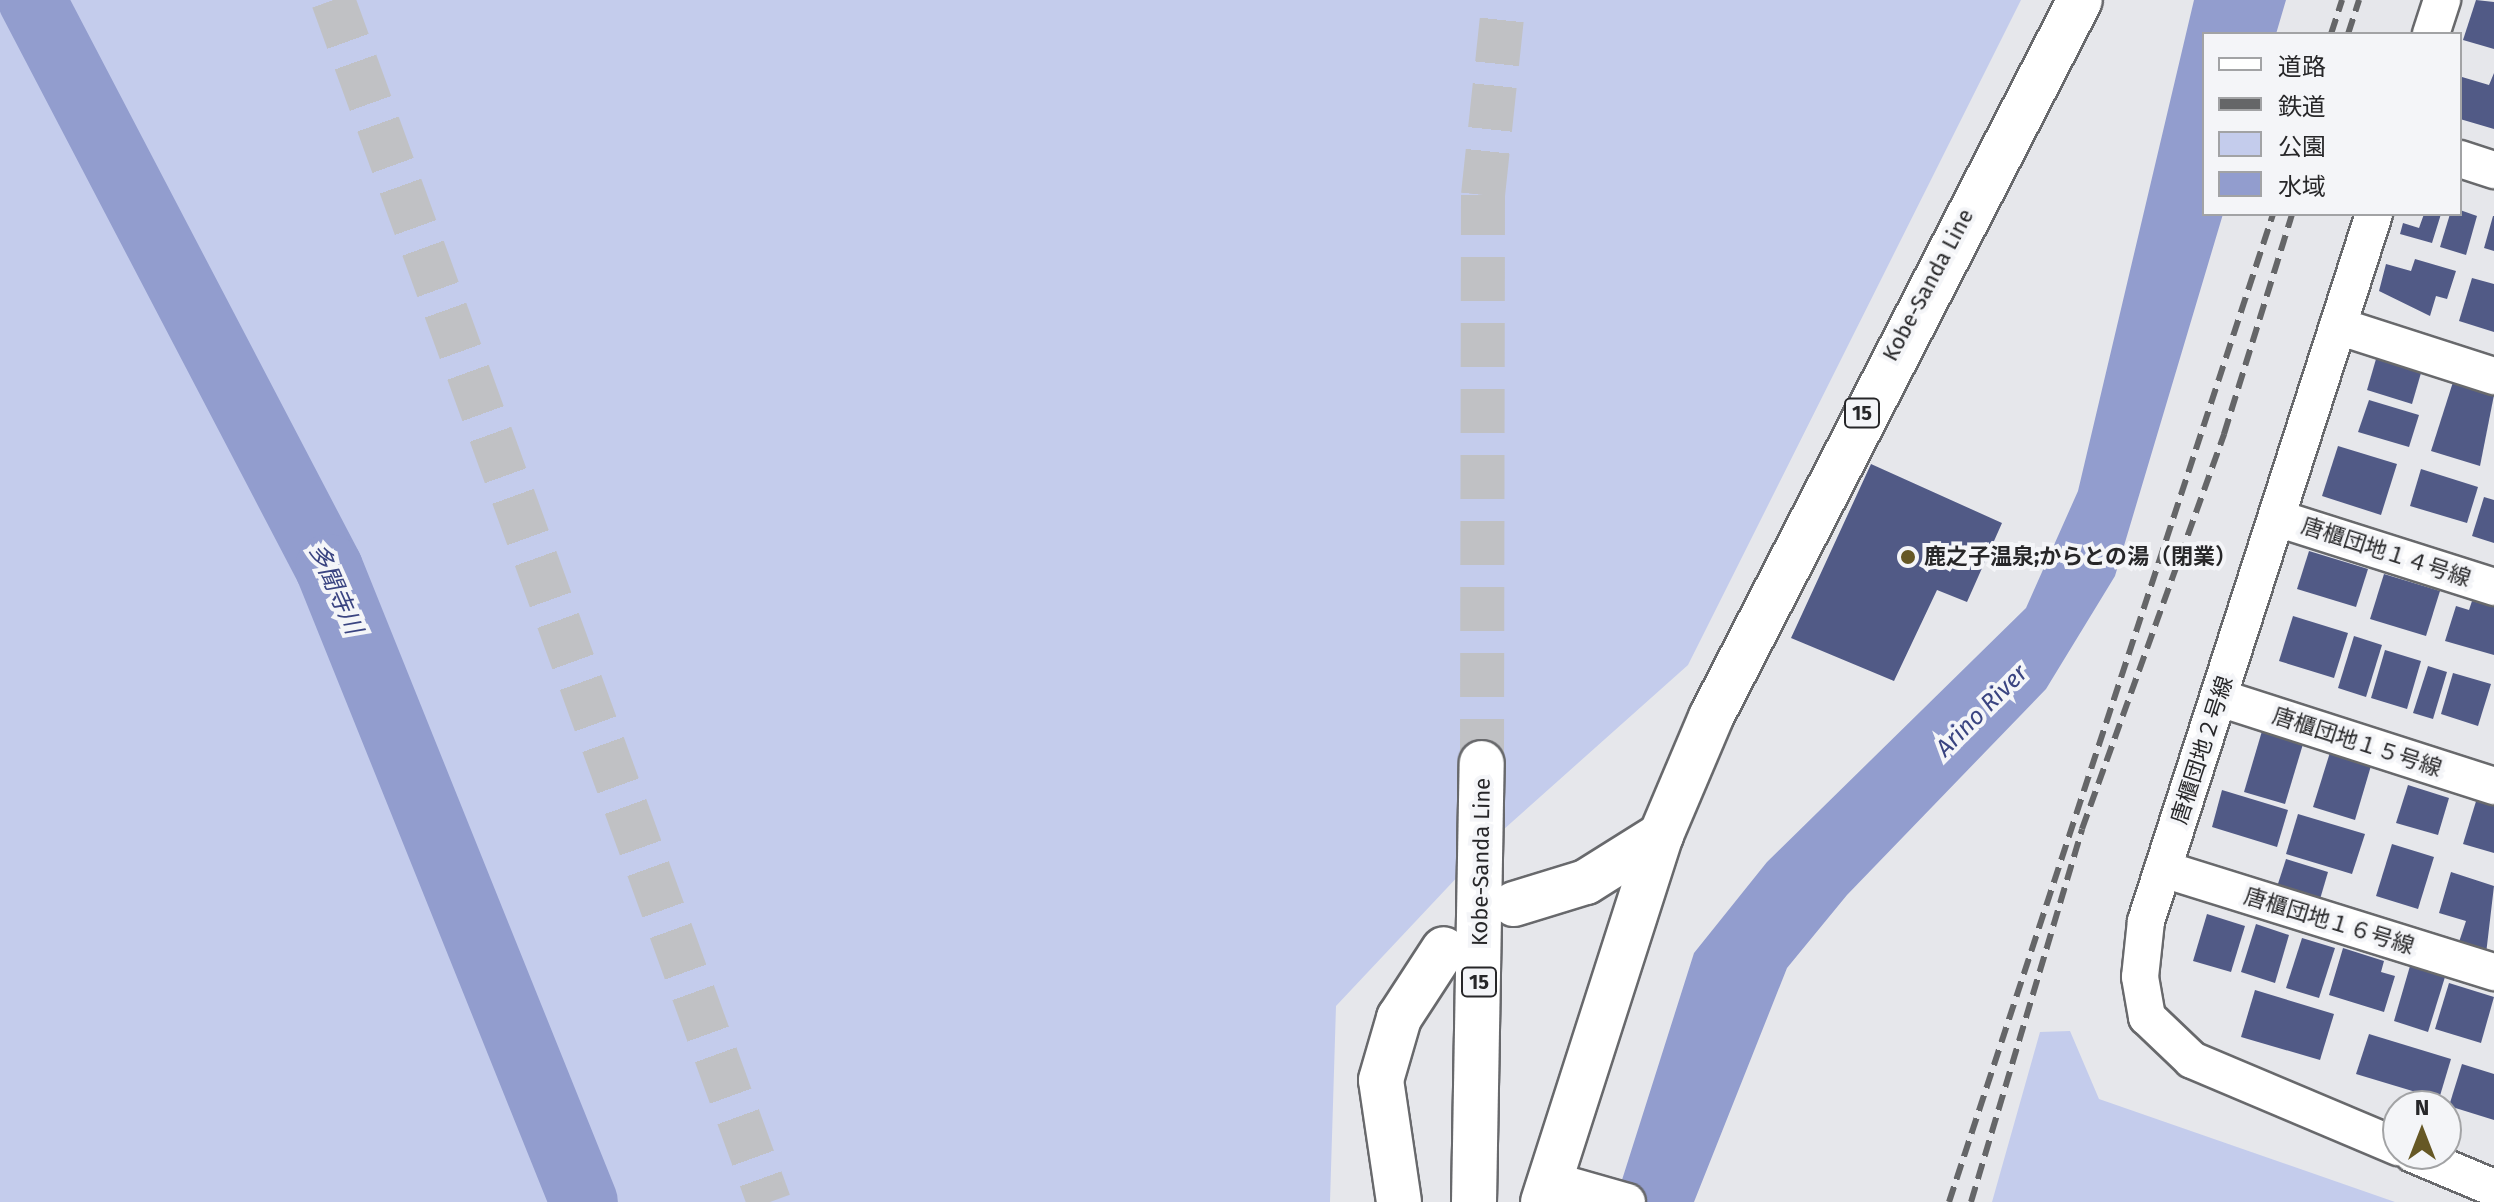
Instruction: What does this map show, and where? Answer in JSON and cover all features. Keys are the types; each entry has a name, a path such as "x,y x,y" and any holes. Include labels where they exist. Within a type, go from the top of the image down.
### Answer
{"main road":[{"name":"Kobe-Sanda Line","path":"1546,1191 1661,835 1814,508 2080,0"},
{"name":"Kobe-Sanda Line","path":"1474,1202 1482,763"},
{"name":"Kobe-Sanda Line","path":"1514,904 1586,882 1661,835"},
{"name":"Kobe-Sanda Line","path":"1399,1202 1381,1080 1399,1018 1444,949"}],"street":[{"path":"2432,32 2442,0"},
{"path":"2462,160 2494,170"},
{"name":"唐櫃団地２号線","path":"2373,216 2146,921 2140,977 2147,1017 2163,1039 2192,1060 2382,1140"},
{"path":"2338,326 2494,376"},
{"name":"唐櫃団地１４号線","path":"2277,518 2494,587"},
{"name":"唐櫃団地１５号線","path":"2220,698 2494,786"},
{"name":"唐櫃団地１６号線","path":"2163,869 2494,972"},
{"path":"2451,1170 2494,1188"},
{"path":"1546,1191 1611,1197"}],"green space":[{"path":"0,0 2021,0 1688,665 1494,838 1336,1006 1330,1202 0,1202"},
{"path":"2070,1031 2099,1099 2395,1202 1992,1202 2040,1032"}],"water":[{"name":"Arino River","path":"2194,0 2286,0 2277,32 2202,32 2202,216 2222,216 2115,576 2046,689 1847,895 1787,968 1694,1202 1615,1202 1694,953 1767,862 2026,608 2078,491"}],"building":[{"path":"2476,0 2494,2 2494,49 2463,40"},
{"path":"2494,73 2494,129 2462,120 2462,77 2489,85"},
{"path":"2462,211 2477,216 2466,255 2440,247 2449,216 2462,216"},
{"path":"2423,216 2440,216 2432,243 2400,234 2403,223 2419,228"},
{"path":"2494,216 2494,251 2484,248"},
{"path":"2415,259 2456,271 2447,299 2436,296 2430,316 2379,291 2386,264 2411,271"},
{"path":"2472,278 2494,284 2494,332 2459,321"},
{"path":"2376,359 2421,373 2412,404 2367,390"},
{"path":"2453,382 2494,395 2480,466 2431,451"},
{"path":"2369,400 2419,415 2409,447 2358,432"},
{"path":"2338,446 2397,464 2381,515 2322,496"},
{"name":"鹿之子温泉;からとの湯（閉業）","path":"1871,464 2002,523 1967,602 1937,590 1894,681 1791,638"},
{"path":"2421,469 2478,487 2467,523 2410,506"},
{"path":"2484,497 2494,500 2494,543 2472,536"},
{"path":"2309,551 2368,569 2356,607 2297,589"},
{"path":"2384,574 2440,591 2426,636 2370,619"},
{"path":"2472,601 2494,607 2494,655 2445,641 2456,606 2469,610"},
{"path":"2293,616 2348,633 2334,678 2279,661"},
{"path":"2354,636 2382,645 2366,697 2338,688"},
{"path":"2385,650 2421,661 2407,709 2371,698"},
{"path":"2428,666 2447,672 2433,719 2413,713"},
{"path":"2453,673 2491,684 2478,726 2441,714"},
{"path":"2262,731 2303,744 2285,804 2244,792"},
{"path":"2332,746 2373,759 2355,820 2313,807"},
{"path":"2408,785 2449,798 2438,835 2396,823"},
{"path":"2222,790 2288,810 2277,847 2212,827"},
{"path":"2477,798 2494,803 2494,853 2463,844"},
{"path":"2298,814 2365,834 2352,874 2286,854"},
{"path":"2392,844 2434,857 2418,909 2376,896"},
{"path":"2286,859 2328,872 2318,906 2275,893"},
{"path":"2451,872 2494,886 2486,954 2458,945 2466,921 2439,913"},
{"path":"2207,914 2245,926 2231,972 2193,961"},
{"path":"2256,924 2289,935 2275,983 2241,972"},
{"path":"2302,938 2335,948 2319,998 2286,988"},
{"path":"2343,948 2384,961 2381,972 2395,976 2384,1012 2329,995"},
{"path":"2410,966 2445,977 2428,1032 2394,1021"},
{"path":"2449,983 2494,997 2481,1043 2435,1029"},
{"path":"2255,990 2334,1014 2320,1060 2241,1037"},
{"path":"2369,1034 2451,1059 2442,1090 2409,1090 2356,1074"},
{"path":"2462,1064 2494,1074 2494,1120 2462,1110 2462,1090 2454,1090"}],"waterway":[{"name":"多聞寺川","path":"32,0 329,568 584,1202"}],"tunnel":[{"path":"333,0 769,1202"},
{"path":"1482,763 1483,195 1504,0"}],"railway":[{"path":"2332,32 2342,0"},
{"path":"2349,32 2359,0"},
{"path":"1949,1202 2272,216"},
{"path":"1971,1202 2082,829 2224,434 2291,216"}],"place":[{"name":"鹿之子温泉;からとの湯（閉業）","path":"1908,557"}]}
